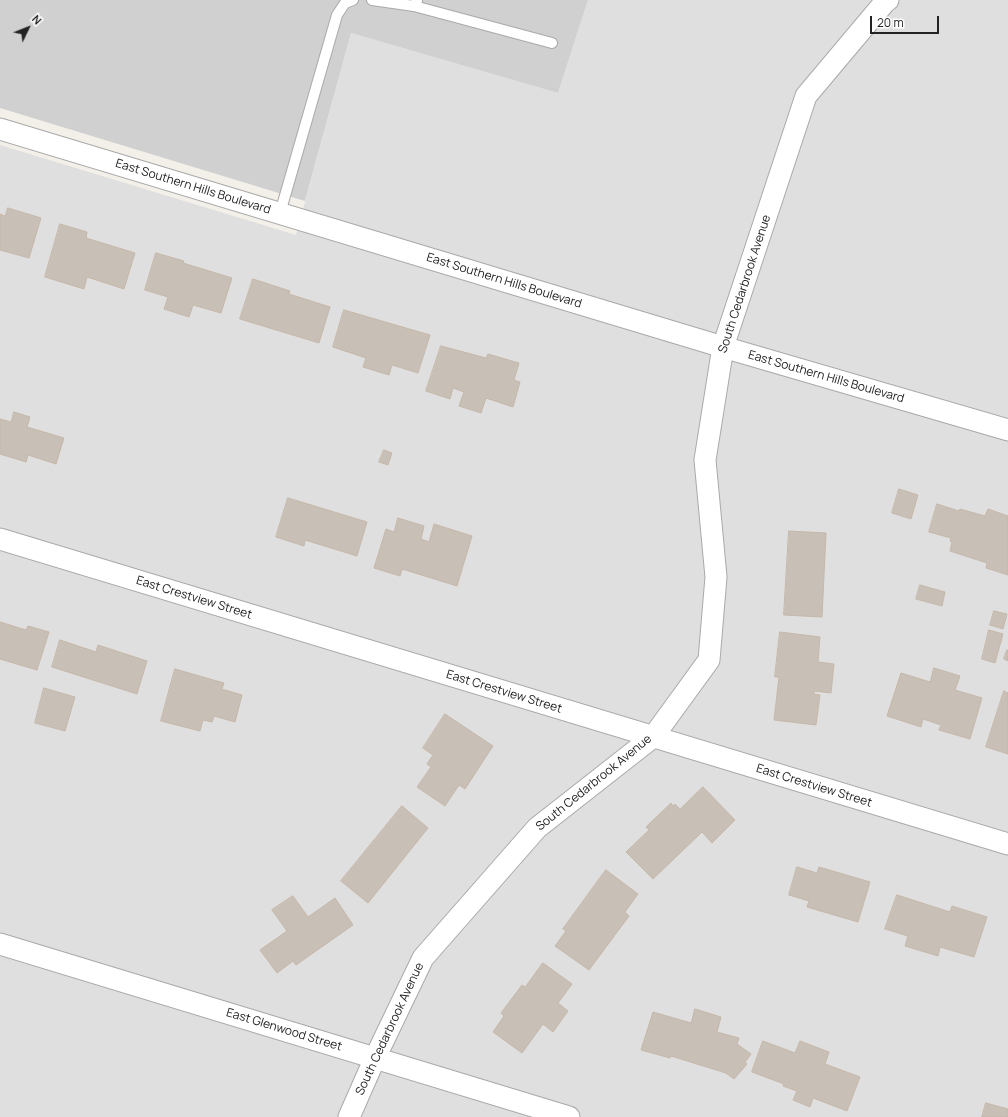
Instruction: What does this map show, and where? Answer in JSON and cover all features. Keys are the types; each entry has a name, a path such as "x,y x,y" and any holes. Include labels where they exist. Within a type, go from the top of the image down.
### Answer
{"street":[{"name":"South Cedarbrook Avenue","path":"349,1117 375,1058 423,958 536,828 653,737 710,660 716,577 705,460 723,348 806,96 888,0"},
{"name":"East Southern Hills Boulevard","path":"0,129 723,348 1008,430"},
{"name":"East Crestview Street","path":"0,539 1008,844"},
{"name":"East Glenwood Street","path":"0,944 569,1117"}],"lane":[{"path":"280,213 337,16 346,3 353,0"},
{"path":"372,0 416,3 552,43"}],"shaded area":[{"path":"0,0 588,0 558,93 351,33 305,201 0,108"},
{"path":"588,0 1008,0 1008,1117 0,1117 0,145 296,235 351,33 558,93"}],"building":[{"path":"8,208 41,218 29,258 0,250 0,214 5,216"},
{"path":"60,224 87,232 86,238 135,253 124,289 87,277 84,289 45,277"},
{"path":"156,253 232,278 221,313 193,305 189,317 164,309 168,297 145,290"},
{"path":"253,279 290,291 289,294 330,307 319,343 240,319"},
{"path":"344,310 430,335 418,373 392,365 389,375 363,367 366,358 333,347"},
{"path":"441,346 486,358 488,354 519,363 514,380 520,382 513,407 486,398 481,413 459,406 464,392 453,388 450,399 426,391"},
{"path":"14,412 30,417 27,427 64,438 56,464 28,455 26,462 0,454 0,419 11,422"},
{"path":"384,450 392,453 388,465 379,462"},
{"path":"899,489 918,495 911,519 892,513"},
{"path":"288,498 367,522 357,556 305,540 304,546 276,537"},
{"path":"937,504 959,511 960,509 985,516 988,509 1008,516 1008,575 986,568 987,563 950,551 952,542 950,541 951,538 929,532"},
{"path":"398,518 424,526 421,539 429,542 434,524 472,536 457,586 402,569 400,576 374,568 386,529 394,532"},
{"path":"789,531 826,533 822,617 784,615"},
{"path":"920,585 945,592 942,606 916,599"},
{"path":"994,611 1007,614 1003,629 990,625"},
{"path":"0,622 26,630 28,626 49,632 37,670 0,659"},
{"path":"989,630 1003,634 995,663 982,659"},
{"path":"780,632 820,637 818,662 834,664 831,693 814,691 814,694 820,695 816,725 774,720 779,677 775,677"},
{"path":"60,640 96,652 98,645 147,661 137,694 52,667"},
{"path":"1008,650 1008,661 1004,659"},
{"path":"934,668 960,676 955,690 982,698 970,739 939,730 941,725 923,719 921,727 887,716 901,673 930,682"},
{"path":"175,669 224,683 222,689 242,695 235,722 214,716 212,722 203,720 200,731 161,721"},
{"path":"44,688 75,697 65,731 35,723"},
{"path":"1004,691 1008,693 1008,754 986,747"},
{"path":"445,714 493,746 465,789 459,785 445,806 417,787 431,767 427,764 433,755 423,748"},
{"path":"703,787 735,820 712,843 702,832 653,879 626,852 649,830 646,827 671,803 673,806 675,804 680,809"},
{"path":"402,806 428,828 368,903 341,881"},
{"path":"797,867 817,873 819,867 870,882 858,922 807,907 809,901 789,895"},
{"path":"606,870 638,894 625,912 629,916 589,970 555,946 566,931 563,929"},
{"path":"897,895 950,912 952,906 987,917 974,957 940,947 938,956 905,946 908,936 885,929"},
{"path":"293,896 308,917 335,898 353,925 296,965 293,961 277,973 260,950 287,931 272,910"},
{"path":"543,963 572,984 558,1003 568,1011 553,1032 543,1024 522,1053 493,1032 504,1016 501,1013 522,985 525,987"},
{"path":"695,1009 721,1017 717,1032 739,1038 737,1044 751,1054 745,1062 747,1064 734,1079 726,1073 671,1056 670,1058 641,1050 653,1012 691,1023"},
{"path":"763,1041 795,1053 800,1041 829,1052 825,1064 860,1077 847,1111 813,1098 810,1107 793,1100 797,1091 783,1086 784,1084 752,1072"},
{"path":"986,1103 1008,1109 1008,1117 982,1117"}]}
